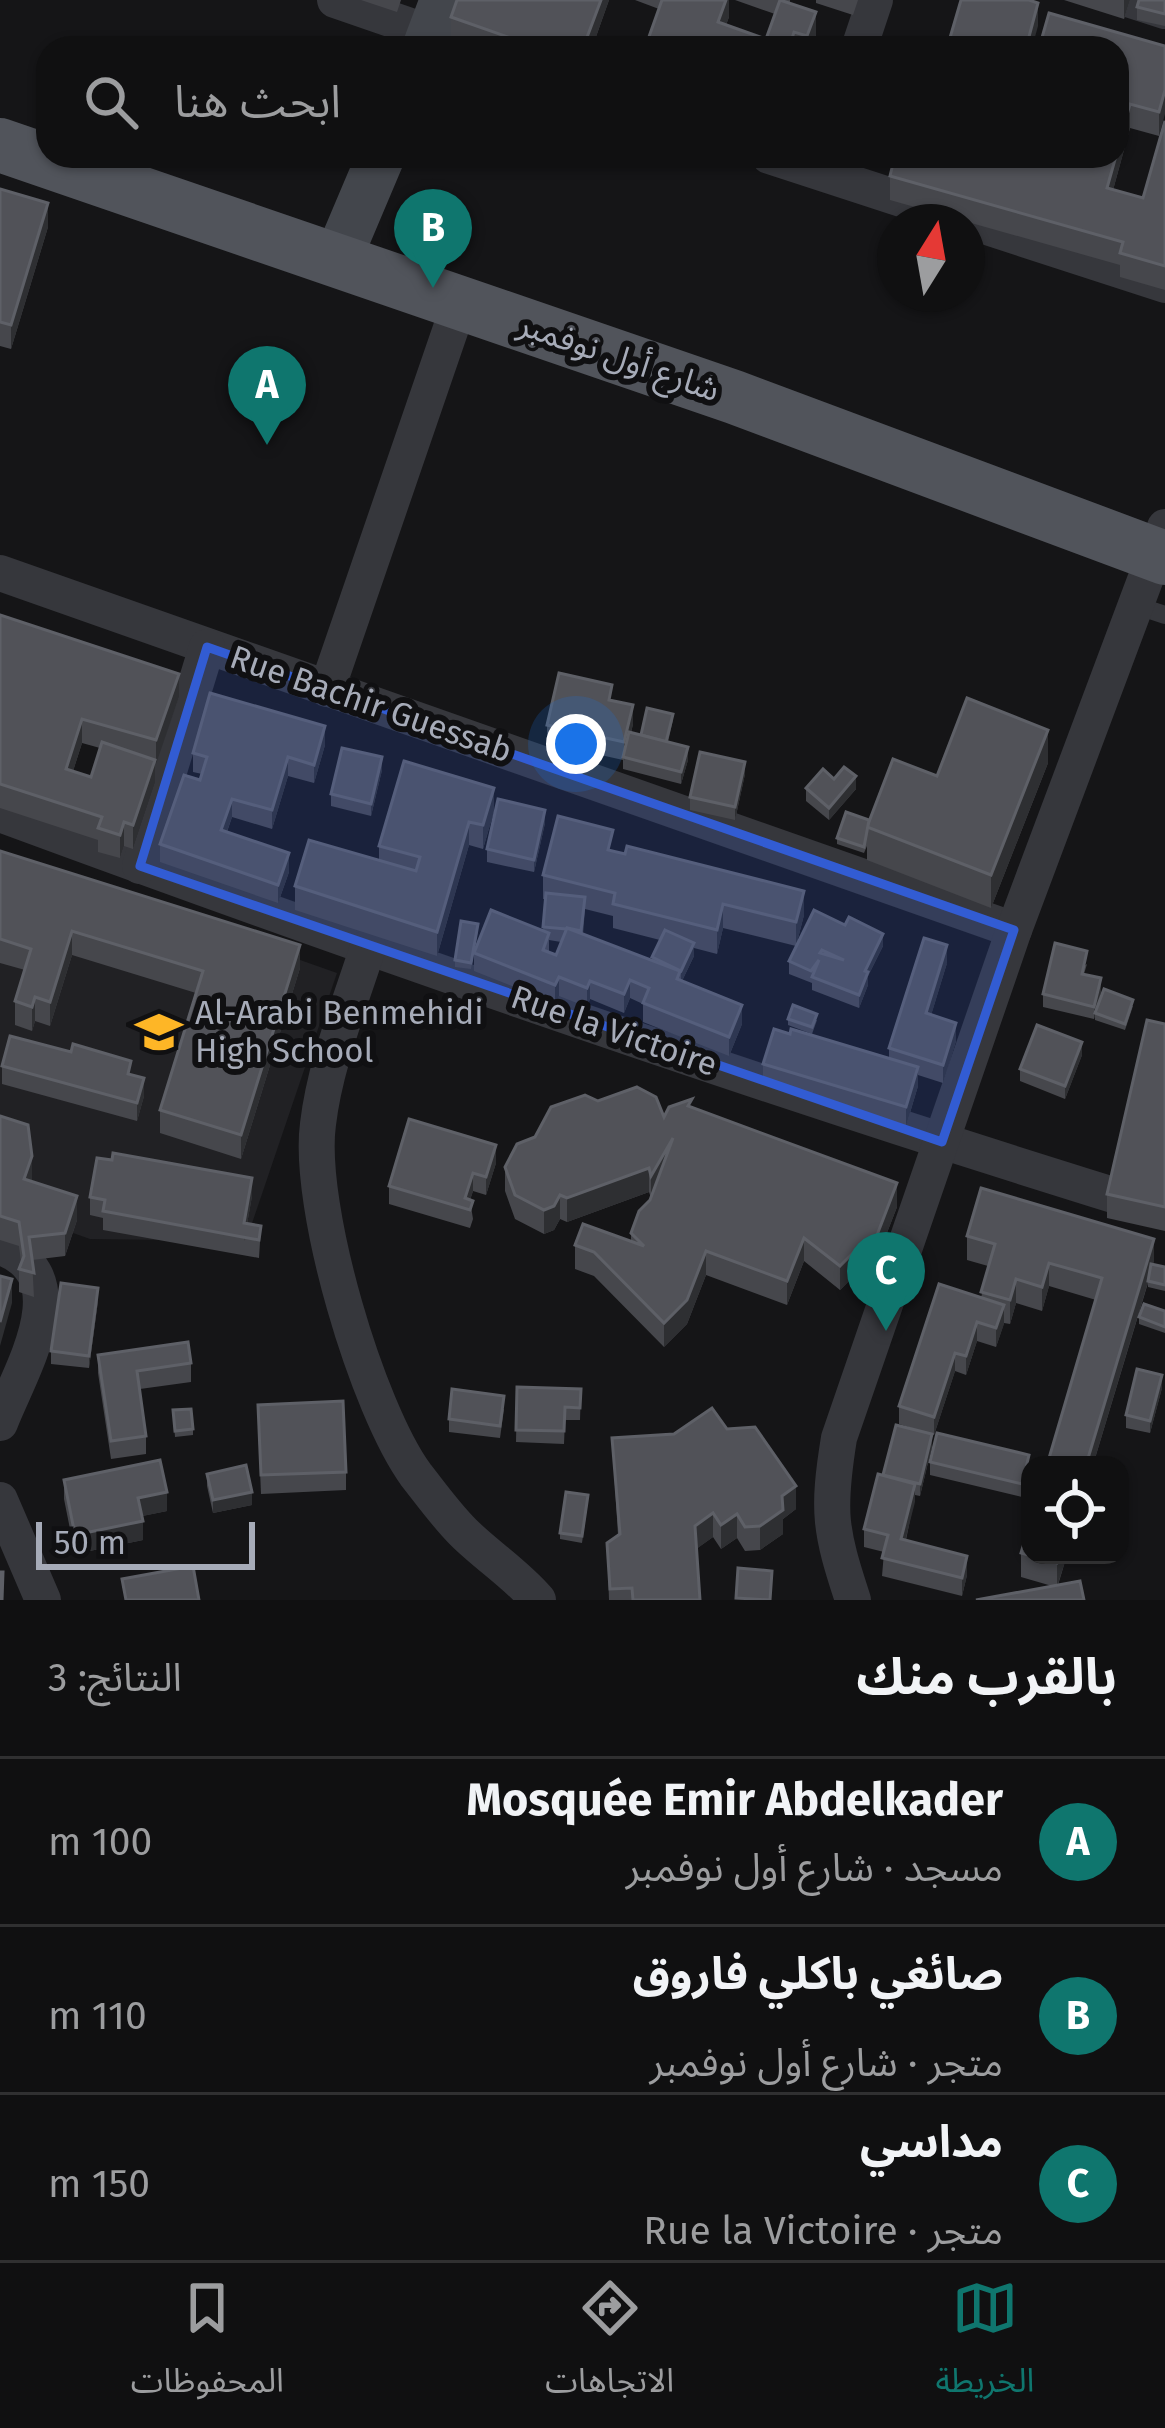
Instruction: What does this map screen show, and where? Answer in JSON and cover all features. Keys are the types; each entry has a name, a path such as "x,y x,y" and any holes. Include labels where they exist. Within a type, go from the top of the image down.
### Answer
{"main road":[{"name":"شارع أول نوفمبر","path":"0,145 36,157"},
{"name":"شارع أول نوفمبر","path":"68,168 1161,546"},
{"path":"338,260 376,168"}],"street":[{"path":"335,0 444,32"},
{"path":"863,36 875,0"},
{"path":"1131,0 1165,11"},
{"path":"829,168 1165,285"},
{"path":"327,689 460,302"},
{"path":"853,1600 832,1538 830,1498 839,1438 1013,930 1150,610 1161,546"},
{"name":"Rue Bachir Guessab","path":"0,573 1013,930"},
{"path":"140,866 207,647"},
{"name":"Rue la Victoire","path":"0,814 368,946 942,1142 1165,1211"},
{"path":"368,946 327,1078 317,1128 328,1247 377,1401 412,1470 460,1531 538,1600"},
{"path":"0,1247 18,1254 36,1273 42,1301 37,1331 0,1424"},
{"path":"0,1500 43,1600"}],"highlighted area":[{"path":"207,647 1014,930 942,1142 140,866"}],"shaded area":[{"name":"Al-Arabi Benmehidi High School","path":"0,854 337,973 246,1241 90,1239 0,1207"}],"building":[{"path":"457,0 601,0 588,36 505,36 451,17"},
{"path":"662,0 726,0 718,22 758,36 649,36"},
{"path":"780,0 816,12 807,36 794,32 793,36 767,36"},
{"path":"961,0 1038,3 1029,36 950,36"},
{"path":"1139,0 1165,0 1165,14 1137,7"},
{"path":"1049,13 1165,46 1165,90 1159,112 1130,104 1129,108 1129,36 1042,36"},
{"path":"1165,121 1165,266 1120,253 1123,242 890,176 892,168 1113,168 1107,188 1143,198"},
{"path":"0,189 48,203 11,325 0,322"},
{"path":"0,615 179,674 156,740 82,719 66,769 91,777 102,742 155,760 133,825 124,822 120,835 98,828 102,817 0,784"},
{"path":"559,673 612,685 609,700 633,705 624,742 547,725"},
{"path":"210,693 325,726 314,765 288,757 272,810 232,799 221,830 289,853 278,885 160,844 184,775 200,780 207,757 193,753"},
{"path":"967,698 1048,730 991,875 867,827 893,759 937,776"},
{"path":"647,708 673,714 666,742 641,735"},
{"path":"629,732 688,747 681,772 623,757"},
{"path":"342,748 382,757 371,804 331,794"},
{"path":"700,752 745,762 735,807 690,797"},
{"path":"404,761 494,788 483,825 469,822 437,932 295,886 309,840 416,871 420,857 379,846"},
{"path":"844,767 856,776 829,808 806,788 823,769 834,779"},
{"path":"498,799 545,810 534,860 487,849"},
{"path":"846,812 869,820 864,847 837,838"},
{"path":"558,816 613,830 608,850 625,854 627,846 804,891 796,922 723,904 717,930 613,904 615,893 543,875"},
{"path":"0,851 300,945 241,1135 160,1110 203,971 72,931 50,1002 35,997 32,1007 15,1001 31,949 0,939"},
{"path":"546,893 585,897 581,931 543,927"},
{"path":"491,910 549,933 543,950 556,955 567,928 680,971 677,979 742,1005 729,1037 643,1003 649,988 630,980 624,994 590,981 587,988 559,977 555,985 474,953"},
{"path":"814,910 845,925 849,917 883,934 859,995 812,977 819,960 811,971 789,961"},
{"path":"461,921 478,924 471,963 455,960"},
{"path":"665,930 694,943 681,971 652,957"},
{"path":"924,938 947,945 926,1013 956,1023 943,1065 889,1048"},
{"path":"1055,943 1087,951 1082,974 1101,978 1094,1007 1043,994"},
{"path":"1104,989 1133,1000 1125,1024 1095,1013"},
{"path":"793,1005 817,1014 812,1027 788,1019"},
{"path":"1147,1020 1165,1024 1165,1207 1107,1194"},
{"path":"1037,1025 1082,1042 1065,1086 1020,1069"},
{"path":"774,1029 790,1034 791,1029 918,1067 906,1107 763,1064"},
{"path":"10,1036 71,1052 73,1044 131,1061 128,1074 144,1078 137,1103 2,1066"},
{"path":"637,1087 656,1097 664,1117 669,1107 692,1099 688,1106 897,1183 864,1269 850,1263 854,1252 840,1266 804,1238 787,1281 706,1251 687,1300 664,1323 594,1252 575,1245 583,1224 644,1246 631,1233 639,1211 650,1200 673,1138 651,1176 649,1168 567,1198 560,1195 554,1206 544,1210 515,1195 505,1167 517,1144 535,1137 551,1107 585,1095 598,1101"},
{"path":"0,1116 28,1125 32,1156 24,1179 77,1196 65,1233 29,1237 34,1273 19,1269 24,1256 19,1222 0,1216"},
{"path":"409,1119 496,1145 486,1177 473,1173 465,1198 473,1201 470,1210 389,1186"},
{"path":"113,1153 252,1178 244,1223 261,1226 259,1240 103,1211 105,1200 90,1197 97,1158 112,1160"},
{"path":"981,1188 1154,1239 1089,1456 1050,1456 1102,1278 1049,1263 1042,1287 1016,1279 1010,1300 981,1292 995,1244 967,1236"},
{"path":"1151,1264 1165,1267 1165,1285 1148,1281"},
{"path":"0,1276 12,1279 0,1322"},
{"path":"61,1283 98,1288 89,1356 51,1351"},
{"path":"939,1284 1004,1305 996,1328 977,1322 966,1356 955,1353 934,1417 899,1406"},
{"path":"1144,1304 1165,1311 1165,1327 1139,1317"},
{"path":"188,1342 191,1363 137,1371 146,1436 111,1441 98,1355"},
{"path":"1137,1369 1162,1375 1150,1421 1126,1415"},
{"path":"517,1387 581,1389 580,1408 565,1407 564,1431 516,1430"},
{"path":"452,1389 504,1396 500,1426 449,1419"},
{"path":"343,1401 346,1472 261,1475 258,1405"},
{"path":"712,1408 727,1429 755,1427 796,1486 782,1496 783,1510 760,1526 745,1527 737,1514 721,1525 713,1513 695,1526 700,1600 633,1600 632,1588 610,1589 607,1543 620,1534 612,1438 674,1434"},
{"path":"191,1409 193,1429 175,1431 173,1410"},
{"path":"896,1425 932,1434 920,1484 883,1475"},
{"path":"937,1433 1029,1455 1021,1456 1021,1484 930,1462"},
{"path":"160,1460 167,1492 138,1498 143,1521 75,1535 64,1480"},
{"path":"246,1465 252,1492 213,1500 207,1474"},
{"path":"878,1474 915,1484 901,1539 967,1556 962,1578 882,1558 888,1535 864,1529"},
{"path":"566,1492 588,1495 582,1536 560,1533"},
{"path":"193,1566 199,1600 126,1600 122,1579"},
{"path":"738,1568 772,1571 770,1600 736,1598"},
{"path":"1080,1581 1084,1600 976,1600"}],"place":[{"name":"صائغي باكلي فاروق","path":"433,288"},
{"name":"Mosquée Emir Abdelkader","path":"267,445"},
{"name":"Al-Arabi Benmehidi High School","path":"159,1032"},
{"name":"مداسي","path":"886,1331"}]}
